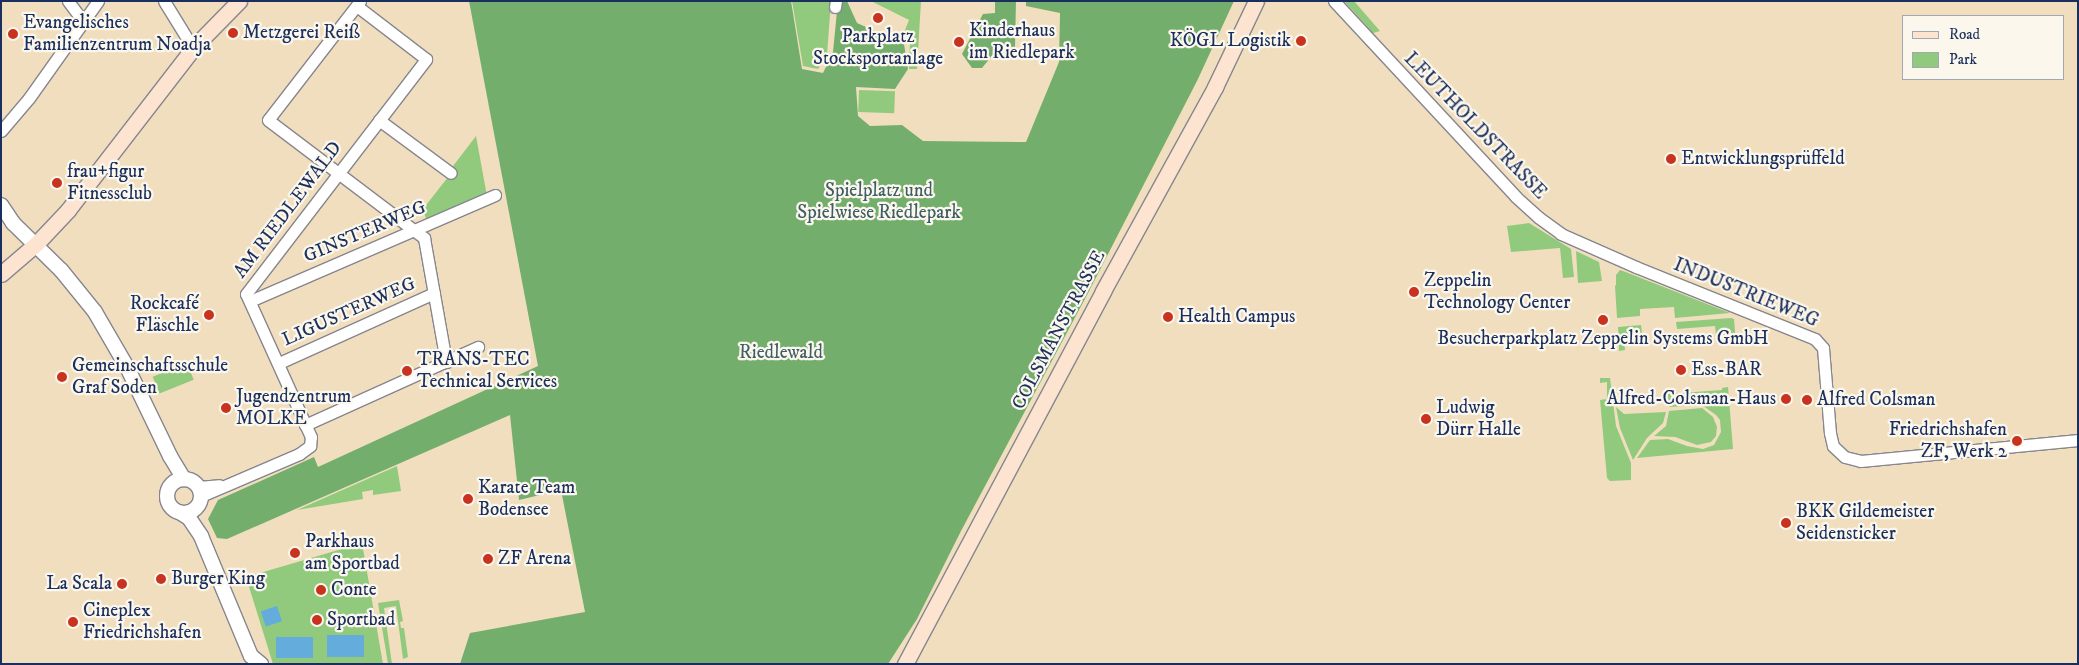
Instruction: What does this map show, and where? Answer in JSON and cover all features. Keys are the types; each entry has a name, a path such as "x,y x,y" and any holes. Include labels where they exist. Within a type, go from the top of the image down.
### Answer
{"main road":[{"path":"1,274 36,244 68,210 193,48 239,1"},
{"name":"COLSMANSTRASSE","path":"905,664 1102,291 1215,87 1250,9 1256,1"}],"street":[{"path":"68,1 83,21"},
{"path":"1,131 30,98 98,1"},
{"path":"164,1 193,48"},
{"name":"LEUTHOLDSTRASSE","path":"1334,1 1462,141 1538,218 1561,234 1607,255"},
{"path":"358,4 268,120 424,238 446,362"},
{"name":"AM RIEDLEWALD","path":"199,496 299,454 310,446 311,437 246,294 426,58 358,4"},
{"path":"379,120 451,173"},
{"name":"GINSTERWEG","path":"250,301 495,195"},
{"path":"1,205 13,222 36,244 85,299 108,332 170,456 178,481"},
{"name":"INDUSTRIEWEG","path":"1607,255 1815,339 1823,348 1830,433 1833,446 1844,457 1861,461 2078,440"},
{"name":"LIGUSTERWEG","path":"279,363 434,293"},
{"path":"305,425 478,347"},
{"path":"201,536 196,512 199,496 190,480 178,481 168,489 167,499 172,508 189,518 201,536 254,661"},
{"path":"181,513 191,511 199,496"}],"green space":[{"name":"Riedlewald","path":"469,1 791,1 802,69 823,73 833,52 838,1 847,1 857,23 904,44 908,69 895,89 856,87 858,116 870,126 902,125 923,141 1026,142 1059,62 1060,13 1026,6 1026,1 1234,1 1197,81 1087,295 961,531 917,619 888,664 460,664 470,633 585,612 561,490 519,500 510,415 227,539 217,538 208,519 218,500 314,457 318,467 538,366"},
{"path":"792,1 831,1 827,55 818,69 803,66"},
{"path":"871,1 921,1 917,69 909,69 910,40 905,30 909,20"},
{"path":"995,1 1016,1 1015,47 1000,46 982,68 972,68 962,54 983,14 995,13"},
{"path":"1344,1 1354,1 1380,31 1373,33"},
{"path":"859,90 895,91 894,113 858,112"},
{"path":"476,136 487,196 427,222 423,209 452,172 450,170"},
{"path":"1529,223 1571,249 1574,277 1563,278 1560,248 1511,252 1507,226"},
{"path":"1576,251 1599,262 1602,281 1578,283"},
{"path":"1620,270 1730,313 1675,318 1674,307 1640,309 1640,316 1617,318 1615,286 1616,275"},
{"path":"1734,319 1736,343 1717,344 1715,326 1677,329 1676,322"},
{"path":"1641,325 1642,333 1624,334 1625,350 1619,351 1618,327"},
{"path":"187,363 194,380 159,394 153,377"},
{"path":"1600,378 1610,378 1616,426 1631,463 1631,480 1610,481 1607,478 1600,400 1607,399 1607,382 1600,383"},
{"path":"1728,387 1733,449 1637,458 1650,440 1668,439 1687,446 1703,449 1714,445 1721,432 1720,420 1716,415 1702,405 1669,407 1668,394 1722,390 1722,388"},
{"path":"1616,407 1624,414 1666,412 1663,423 1647,438 1633,460 1620,428"},
{"path":"1702,408 1713,417 1717,427 1716,436 1711,442 1697,445 1675,437 1654,436 1666,426 1669,411"},
{"path":"397,466 401,491 373,495 373,490 362,492 363,499 297,510"},
{"name":"Sportbad","path":"362,543 383,664 273,664 246,577"},
{"path":"399,600 403,621 400,622 401,628 404,628 408,657 403,659 396,606 384,608 392,664 388,664 378,603"}],"water":[{"path":"277,606 282,621 266,626 261,611"},
{"path":"327,635 364,635 364,657 327,657"},
{"path":"276,637 313,637 313,658 276,658"}],"place":[{"name":"Parkplatz Stocksportanlage","path":"878,18"},
{"name":"Metzgerei Reiß","path":"233,33"},
{"name":"Evangelisches Familienzentrum Noadja","path":"13,34"},
{"name":"KÖGL Logistik","path":"1301,41"},
{"name":"Kinderhaus im Riedlepark","path":"959,42"},
{"name":"Entwicklungsprüffeld","path":"1671,159"},
{"name":"frau+figur Fitnessclub","path":"57,183"},
{"name":"Zeppelin Technology Center","path":"1414,292"},
{"name":"Rockcafé Fläschle","path":"209,315"},
{"name":"Health Campus","path":"1168,317"},
{"name":"Besucherparkplatz Zeppelin Systems GmbH","path":"1603,320"},
{"name":"Ess-BAR","path":"1681,370"},
{"name":"TRANS-TEC Technical Services","path":"407,371"},
{"name":"Gemeinschaftsschule Graf Soden","path":"62,377"},
{"name":"Alfred-Colsman-Haus","path":"1786,399"},
{"name":"Alfred Colsman","path":"1807,400"},
{"name":"Jugendzentrum MOLKE","path":"226,408"},
{"name":"Ludwig Dürr Halle","path":"1426,419"},
{"name":"Friedrichshafen ZF, Werk 2","path":"2017,441"},
{"name":"Karate Team Bodensee","path":"468,499"},
{"name":"BKK Gildemeister Seidensticker","path":"1786,523"},
{"name":"Parkhaus am Sportbad","path":"295,553"},
{"name":"ZF Arena","path":"488,559"},
{"name":"Burger King","path":"161,579"},
{"name":"La Scala","path":"122,584"},
{"name":"Conte","path":"321,590"},
{"name":"Sportbad","path":"317,620"},
{"name":"Cineplex Friedrichshafen","path":"73,622"}],"park label":[{"name":"Spielplatz und Spielwiese Riedlepark","path":"879,202"}]}
